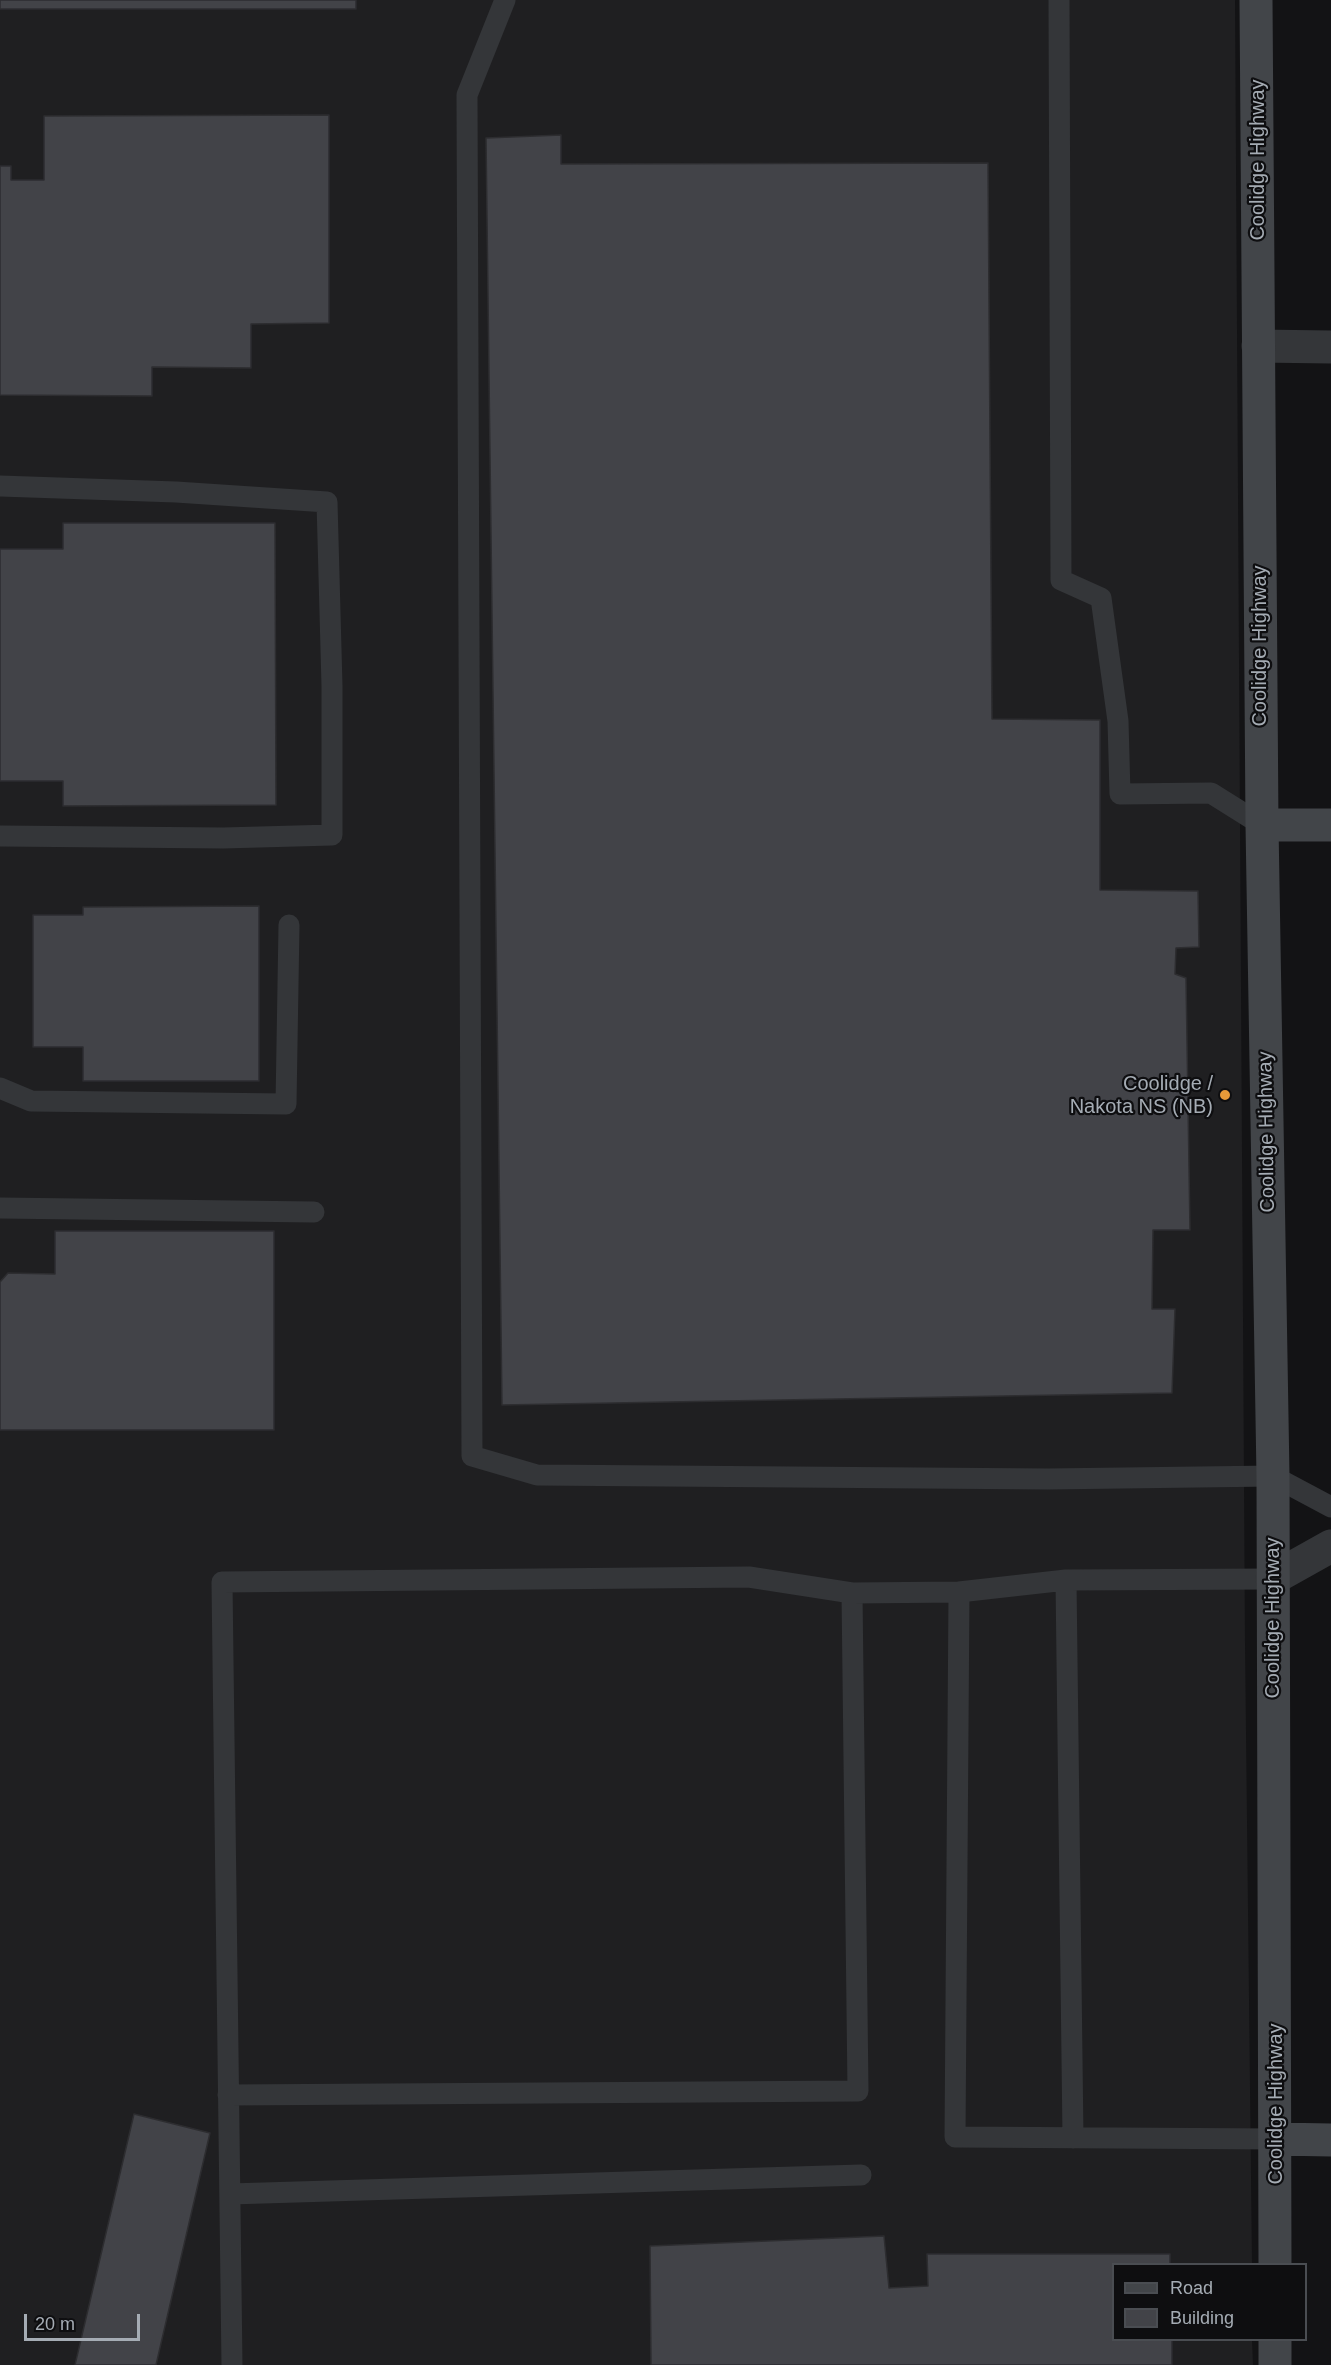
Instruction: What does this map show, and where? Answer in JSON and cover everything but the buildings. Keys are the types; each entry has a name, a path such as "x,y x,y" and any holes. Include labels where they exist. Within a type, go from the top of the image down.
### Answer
{"main road":[{"name":"Coolidge Highway","path":"1256,0 1262,825 1273,1476 1275,2263"},
{"path":"1262,825 1331,825"},
{"path":"1276,2139 1331,2140"},
{"path":"1275,2341 1275,2365"}],"street":[{"path":"1258,346 1331,347"},
{"path":"1272,1579 1331,1546"}],"lane":[{"path":"505,0 466,94 472,1456 537,1475 1048,1479 1273,1476 1331,1507"},
{"path":"1059,0 1060,580 1101,598 1118,722 1120,794 1210,793 1262,825"},
{"path":"0,486 176,492 327,502 332,709 332,835 223,838 0,836"},
{"path":"0,1088 31,1101 286,1104 289,925"},
{"path":"0,1208 314,1212"},
{"path":"232,2365 222,1582 749,1577 852,1593 959,1592 1066,1580 1272,1579"},
{"path":"1066,1580 1073,2138"},
{"path":"959,1592 955,2137 1276,2139"},
{"path":"228,2095 858,2091 852,1593"},
{"path":"230,2194 861,2175"}],"shaded area":[{"path":"0,0 1235,0 1245,1643 1252,2263 1112,2263 1112,2341 1252,2341 1253,2365 0,2365"}],"place":[{"name":"Coolidge / Nakota NS (NB)","path":"1225,1095"}]}
